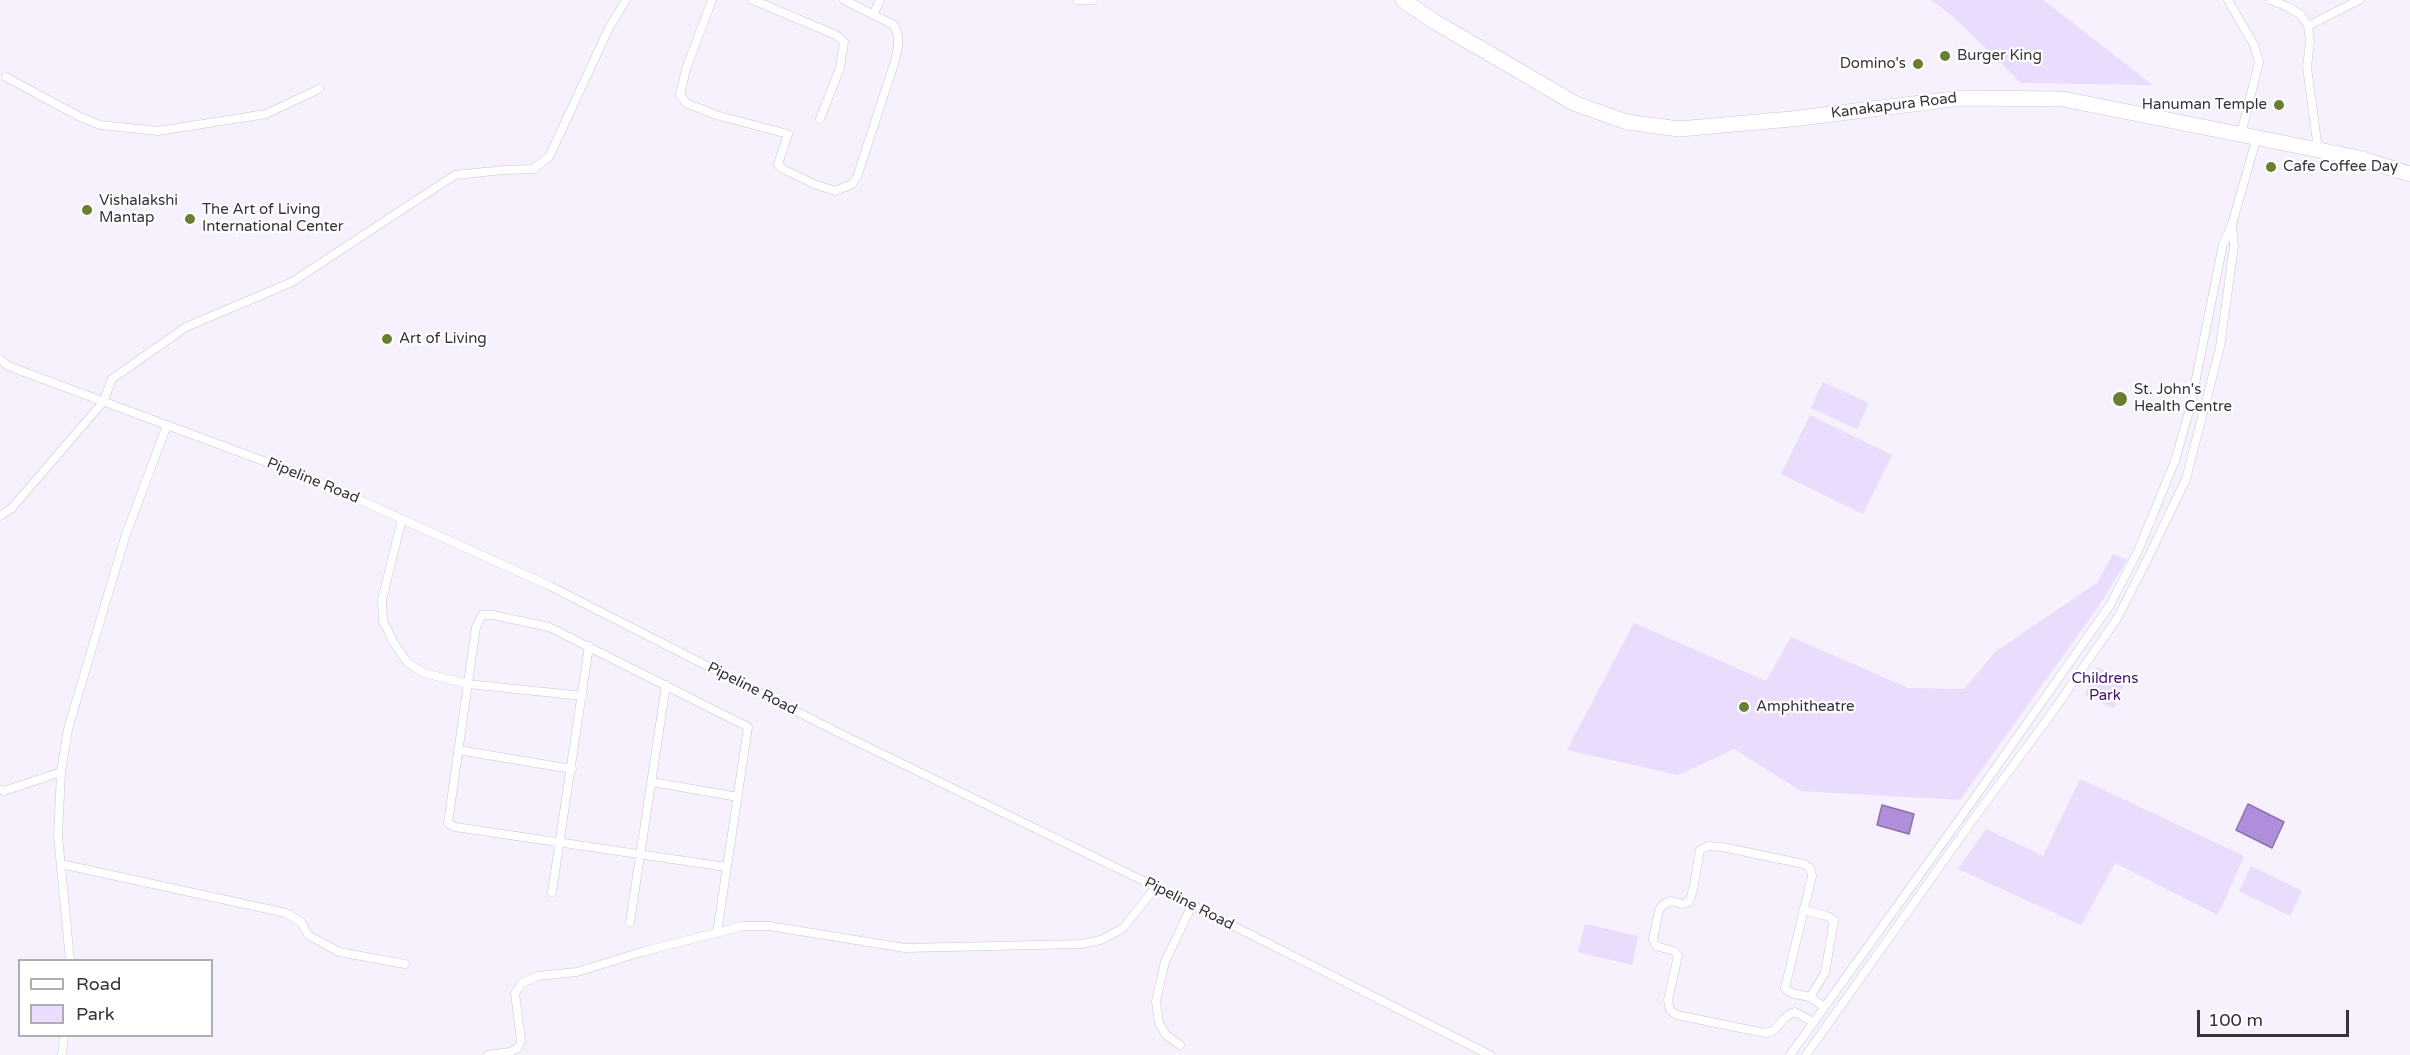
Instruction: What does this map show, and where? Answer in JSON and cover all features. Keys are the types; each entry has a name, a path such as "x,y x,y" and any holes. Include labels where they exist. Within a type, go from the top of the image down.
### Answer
{"highway":[{"name":"Kanakapura Road","path":"1402,0 1435,22 1576,104 1627,122 1679,129 1791,119 1962,98 2063,99 2318,149 2359,158 2410,174"}],"street":[{"path":"0,516 11,509 103,402 112,379 186,327 292,282 455,175 533,169 549,157 609,28 627,0"},
{"path":"712,0 686,69 680,95 686,103 716,116 789,134 778,164 781,168 813,184 835,191 852,184 857,177 896,61 898,35 894,24 855,2 844,0"},
{"path":"753,0 836,35 844,42 840,68 820,119"},
{"path":"874,13 880,0"},
{"path":"1077,0 1093,0"},
{"path":"2271,0 2301,15 2308,26 2310,40 2307,67 2318,149"},
{"path":"2308,26 2359,0"},
{"path":"2230,1 2254,45 2259,62 2241,134"},
{"path":"6,77 80,117 100,125 158,131 267,114 319,89"},
{"path":"1790,1055 2110,605 2142,543 2175,461 2190,408 2223,244 2232,224 2257,137"},
{"path":"1806,1055 2118,617 2153,549 2186,479 2220,347 2234,246 2232,224"},
{"path":"2203,345 2220,347"},
{"name":"Pipeline Road","path":"0,359 8,366 320,482 550,586 843,735 1156,887 1490,1055"},
{"path":"70,959 58,836 61,772 68,729 126,534 167,425"},
{"path":"402,519 382,600 383,621 394,643 408,663 424,674 468,684 583,696"},
{"path":"2142,543 2153,549"},
{"path":"717,933 748,727 549,627 493,615 482,615 476,627 448,823 455,827 726,867"},
{"path":"552,892 589,646"},
{"path":"630,921 666,685"},
{"path":"458,750 572,768"},
{"path":"0,790 4,791 61,772"},
{"path":"652,782 738,797"},
{"path":"1813,1022 1795,1012 1788,1014 1773,1031 1765,1033 1677,1015 1670,1010 1668,1000 1678,956 1674,951 1656,946 1653,939 1659,910 1664,904 1689,902 1700,850 1708,846 1804,864 1810,868 1812,876 1785,988 1791,993 1810,997 1824,1007"},
{"path":"61,864 286,913 302,923 308,935 339,952 405,964"},
{"path":"488,1055 510,1052 518,1048 521,1041 515,993 522,983 538,976 577,972 645,951 743,926 769,926 906,948 1081,945 1101,940 1123,928 1156,887"},
{"path":"1180,1045 1166,1035 1159,1023 1156,1001 1165,962 1192,905"},
{"path":"1803,910 1827,915 1834,920 1825,973 1810,997"},
{"path":"62,1055 64,1037"}],"green space":[{"path":"1931,0 2043,0 2153,85 2021,83 1956,19"},
{"path":"1823,382 1869,403 1857,429 1811,408"},
{"path":"1810,415 1892,455 1863,514 1781,474"},
{"path":"2113,554 2127,560 2100,604 1960,800 1801,791 1734,749 1678,775 1567,750 1634,623 1766,681 1791,637 1908,688 1964,689 1996,651 2097,583"},
{"name":"Childrens Park","path":"2097,667 2126,680 2114,708 2085,695"},
{"path":"2080,779 2244,856 2218,915 2115,863 2081,925 1958,869 1986,829 2043,856"},
{"path":"2251,866 2302,891 2290,916 2239,891"},
{"path":"1585,924 1638,936 1632,965 1578,952"}],"shaded area":[{"path":"2248,804 2284,822 2272,848 2236,830"},
{"path":"1882,805 1914,814 1909,834 1877,825"}],"place":[{"name":"Burger King","path":"1945,56"},
{"name":"Domino's","path":"1918,64"},
{"name":"Hanuman Temple","path":"2279,105"},
{"name":"Cafe Coffee Day","path":"2271,167"},
{"name":"Vishalakshi Mantap","path":"87,210"},
{"name":"The Art of Living International Center","path":"190,219"},
{"name":"Art of Living","path":"387,339"},
{"name":"St. John's Health Centre","path":"2120,399"},
{"name":"Amphitheatre","path":"1744,707"}]}
